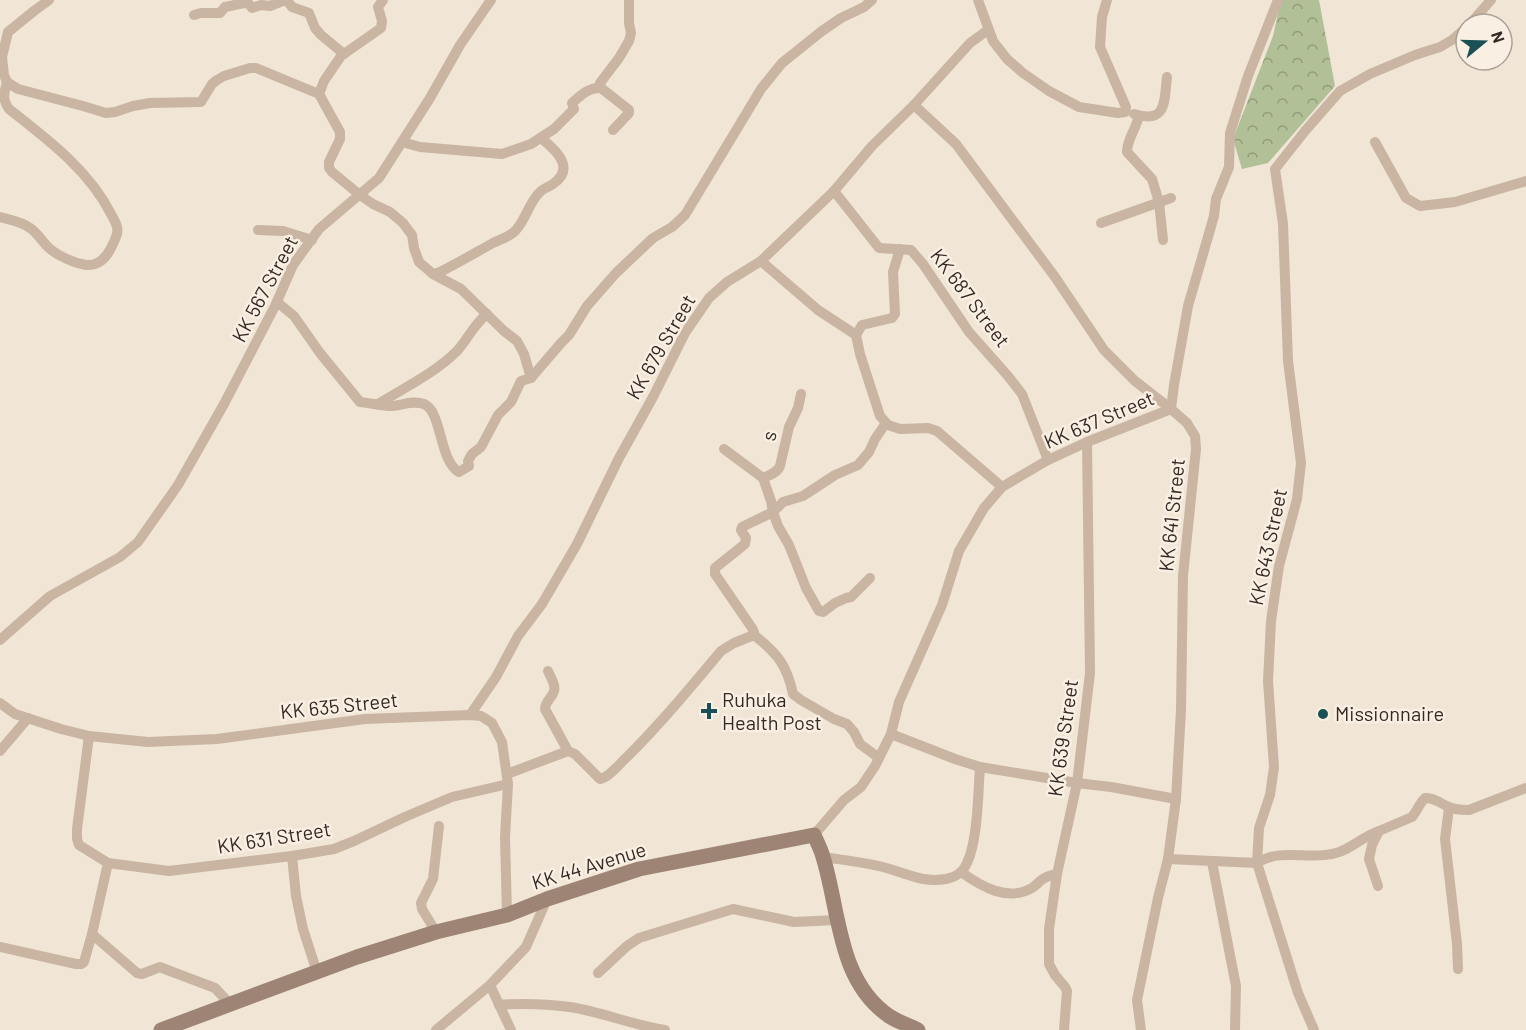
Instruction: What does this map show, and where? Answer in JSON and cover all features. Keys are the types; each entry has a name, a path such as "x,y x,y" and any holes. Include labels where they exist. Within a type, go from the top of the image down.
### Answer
{"main road":[{"path":"814,835 823,857 848,959 860,986 889,1016 918,1030"},
{"name":"KK 44 Avenue","path":"161,1030 357,957 436,932 507,915 547,899 639,869 814,835"}],"street":[{"path":"49,0 4,30 2,57 4,75 7,82 18,89 106,114 150,103 201,102 217,80 256,68 319,94 339,132 340,139 329,162 329,168 360,195 390,212 403,223 412,235 419,262 433,274 461,289 517,341 524,354 531,378"},
{"path":"194,15 220,13 225,7 244,3 249,4 252,8 261,5 270,6 286,0 292,7 309,13 315,28 344,54"},
{"path":"319,94 324,81 341,56 381,27 382,21 378,7 383,0"},
{"name":"KK 567 Street","path":"0,640 50,596 130,550 138,542 178,485 224,404 277,302 293,265 319,229 379,178 460,45 491,0"},
{"path":"601,87 600,83 629,41 631,33 629,0"},
{"path":"277,302 294,316 314,346 360,402 391,406 411,403 430,407 447,458 453,469 459,472 469,466 468,461 472,454 481,447 498,415 511,402 521,381 531,378 569,335 587,306 616,273 653,238 672,227 685,215 761,88 782,63 822,31 872,0"},
{"path":"978,0 993,41 1006,59 1049,91 1079,107 1122,112 1145,118 1156,115 1161,111 1165,99 1167,77"},
{"path":"1107,0 1102,17 1100,47 1126,107 1122,112"},
{"name":"KK 637 Street","path":"814,835 844,800 861,787 879,758 891,734 899,702 942,605 959,551 984,508 1002,487 1048,460 1171,409 1188,306 1214,216 1216,199 1229,167 1230,133 1248,76 1278,0"},
{"path":"1480,12 1491,0"},
{"name":"KK 679 Street","path":"470,715 496,677 518,636 542,604 577,544 619,458 686,333 709,298 727,282 761,261 834,191 872,146 914,105 970,43 988,30"},
{"name":"KK 643 Street","path":"1314,1030 1298,993 1257,863 1259,828 1270,795 1274,767 1268,681 1271,621 1279,566 1297,499 1301,463 1288,361 1282,224 1275,169 1341,91 1370,74 1440,47 1454,38"},
{"path":"0,217 33,229 49,249 62,257 85,265 101,261 108,256 117,234 117,226 93,185 52,144 5,104 3,97 7,82"},
{"path":"402,142 420,147 502,154 531,144 554,129 574,109 573,103 578,97 593,87 601,87 629,110 629,113 613,130"},
{"name":"KK 641 Street","path":"914,105 956,144 1055,277 1104,350 1135,381 1187,423 1195,436 1196,449 1183,576 1181,710 1176,799 1168,859 1137,1000 1141,1030"},
{"path":"1139,116 1137,126 1127,142 1127,152 1152,178 1159,202 1162,240"},
{"path":"433,274 511,235 528,214 532,203 541,191 561,177 564,164 562,159 540,138"},
{"path":"1375,142 1406,198 1420,206 1455,202 1526,181"},
{"name":"KK 687 Street","path":"834,191 879,248 911,250 923,264 969,332 1022,394 1048,460"},
{"path":"1101,223 1171,198"},
{"path":"258,230 283,231 312,240"},
{"path":"900,249 892,272 895,314 892,318 862,325 856,335 880,416 886,423 900,429 928,428 937,431 1002,487"},
{"path":"761,261 818,310 856,335"},
{"path":"378,404 414,382 457,350 478,320 487,314"},
{"name":"s","path":"763,478 773,474 780,466 789,428 798,408 801,394"},
{"path":"879,758 860,744 847,724 834,719 793,694 781,660 754,635 716,574 715,568 745,544 746,538 742,528 773,512 783,502 803,496 835,475 858,465 869,452 886,423"},
{"name":"KK 639 Street","path":"1064,1030 1067,991 1049,964 1049,929 1057,874 1077,783 1090,673 1087,442"},
{"path":"724,449 763,478 773,512 806,588 819,611 823,612 835,603 851,597 870,578"},
{"path":"548,670 554,691 545,702 545,709 568,751 575,754 600,779 603,779 659,724 721,651 754,635"},
{"name":"KK 635 Street","path":"0,703 15,714 61,729 89,736 148,742 217,739 365,719 470,715"},
{"path":"470,715 481,716 492,723 502,742 507,779 505,837 507,915"},
{"path":"0,751 28,718"},
{"path":"891,734 980,767 1176,799"},
{"name":"KK 631 Street","path":"89,736 77,829 77,839 80,845 108,863 169,871 334,849 452,797 507,779 568,751"},
{"path":"823,857 882,867 921,880 935,881 954,877 967,864 972,849 980,767"},
{"path":"1168,859 1257,863 1266,857 1276,855 1336,853 1372,833 1412,817 1425,798 1440,802 1449,808 1469,810 1526,788"},
{"path":"1449,808 1445,838 1458,969"},
{"path":"436,932 422,909 422,903 433,879 439,826"},
{"path":"1378,886 1369,859 1372,845 1379,831"},
{"path":"292,856 296,897 303,929 317,972"},
{"path":"1212,862 1236,986 1235,1030"},
{"path":"0,947 76,964 84,962 108,863"},
{"path":"961,872 984,886 1010,895 1028,890 1041,880 1057,874"},
{"path":"436,1030 490,985 526,947 547,899"},
{"path":"598,973 639,938 733,909 794,922 837,920"},
{"path":"92,934 137,973 142,974 156,967 170,970 215,988 230,1004"},
{"path":"490,985 511,1030"},
{"path":"500,1005 520,1003 569,1007 643,1027 665,1030"}],"green space":[{"path":"1281,0 1319,0 1335,86 1268,163 1242,169 1233,139 1273,36"}],"place":[{"name":"Ruhuka Health Post","path":"709,711"},
{"name":"Missionnaire","path":"1323,714"}]}
